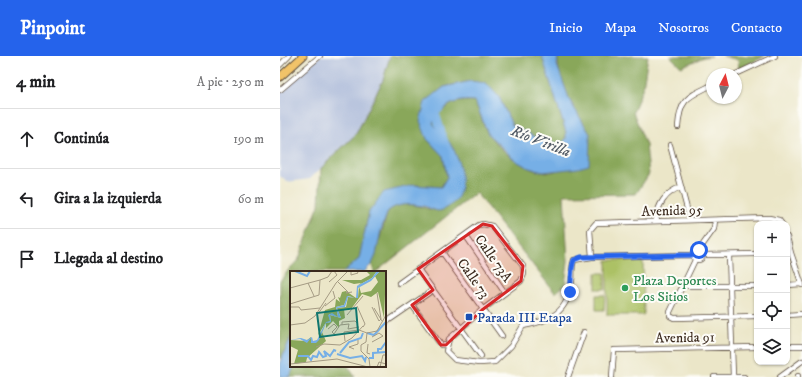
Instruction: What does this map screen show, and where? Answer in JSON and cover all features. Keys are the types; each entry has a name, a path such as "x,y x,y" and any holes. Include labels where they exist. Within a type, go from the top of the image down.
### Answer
{"highway":[{"path":"280,77 303,56"}],"street":[{"path":"280,65 289,56"},
{"path":"280,90 320,56"},
{"path":"742,71 775,56"},
{"path":"678,126 679,111 686,99 706,88"},
{"path":"670,145 690,220"},
{"path":"656,221 658,209 663,201 671,191 681,187"},
{"name":"Avenida 95","path":"592,257 590,230 593,224 769,218 780,221"},
{"path":"399,283 483,224 492,226 523,266 524,274 521,281 482,310 449,339 446,345 448,355 455,360 479,363 495,362 511,346 523,326 540,323 553,318 565,302 570,292 572,280 571,267 574,260 592,257 692,255 694,252 699,250 714,229 715,220"},
{"name":"Calle 73A","path":"466,236 505,293"},
{"path":"699,250 703,255"},
{"name":"Calle 73","path":"442,252 502,336"},
{"path":"703,255 754,254"},
{"path":"692,255 695,260"},
{"path":"695,260 701,259 703,255"},
{"path":"729,255 732,377"},
{"path":"790,255 802,284 790,285"},
{"path":"695,260 670,312 670,316 674,318 754,316"},
{"path":"418,269 481,356"},
{"path":"682,286 754,286"},
{"path":"386,322 433,290"},
{"path":"412,305 441,345 446,345"},
{"path":"790,315 802,314"},
{"path":"568,377 584,332"},
{"path":"790,346 802,346"},
{"name":"Avenida 91","path":"612,377 614,350 754,347"},
{"path":"780,377 802,361"},
{"path":"714,377 744,377"}],"highlighted area":[{"path":"483,224 492,226 523,266 521,281 482,310 446,345 441,345 412,305 433,290 418,269"}],"shaded area":[{"path":"320,56 390,56 383,80 356,134 310,179 287,182 280,176 280,90"}],"green space":[{"path":"390,56 542,56 566,132 566,139 561,144 545,142 512,125 499,97 471,81 444,87 425,102 427,139 443,156 447,177 441,187 414,185 369,212 359,259 344,271 290,271 290,339 281,359 280,281 290,268 298,261 319,205 321,168 356,134 383,80"},
{"path":"558,56 648,56 643,87 633,112 646,145 649,174 636,194 564,195 568,261 565,285 555,293 476,193 377,271 374,271 372,264 388,211 395,206 402,204 441,210 453,148 439,133 433,123 441,112 450,105 461,101 475,101 489,135 502,149 530,169 540,172 550,172 559,169 570,158 590,134 568,97 559,66"},
{"path":"670,56 712,56 704,57 681,67"},
{"path":"723,56 765,56 741,68 739,68 738,60"},
{"name":"Plaza Deportes Los Sitios","path":"607,260 643,260 644,315 607,315"},
{"path":"596,273 605,273 605,289 596,289"},
{"path":"596,295 605,295 604,310 596,310"},
{"path":"291,367 349,367 355,377 286,377"}],"water":[{"path":"542,56 558,56 557,65 570,101 590,134 589,165 578,168 543,172 529,168 516,161 488,134 475,101 461,101 450,104 441,112 433,123 452,146 457,156 461,172 461,188 459,195 449,206 439,211 423,206 413,205 400,205 392,208 388,211 381,230 376,255 372,264 365,271 344,271 359,259 369,212 384,192 414,185 441,187 447,177 443,156 427,139 420,121 425,102 444,87 471,81 486,83 499,97 512,125 545,142 561,144 566,139 566,132"},
{"path":"290,339 290,367 294,367 290,377 280,377 280,362"}],"waterway":[{"name":"Río Virilla","path":"439,109 435,112 446,147"}],"place":[{"name":"Plaza Deportes Los Sitios","path":"625,288"},
{"name":"Parada III Etapa","path":"469,317"}],"route":[{"path":"570,292 572,280 571,267 574,260 581,257 692,255 696,250 699,250"}]}
